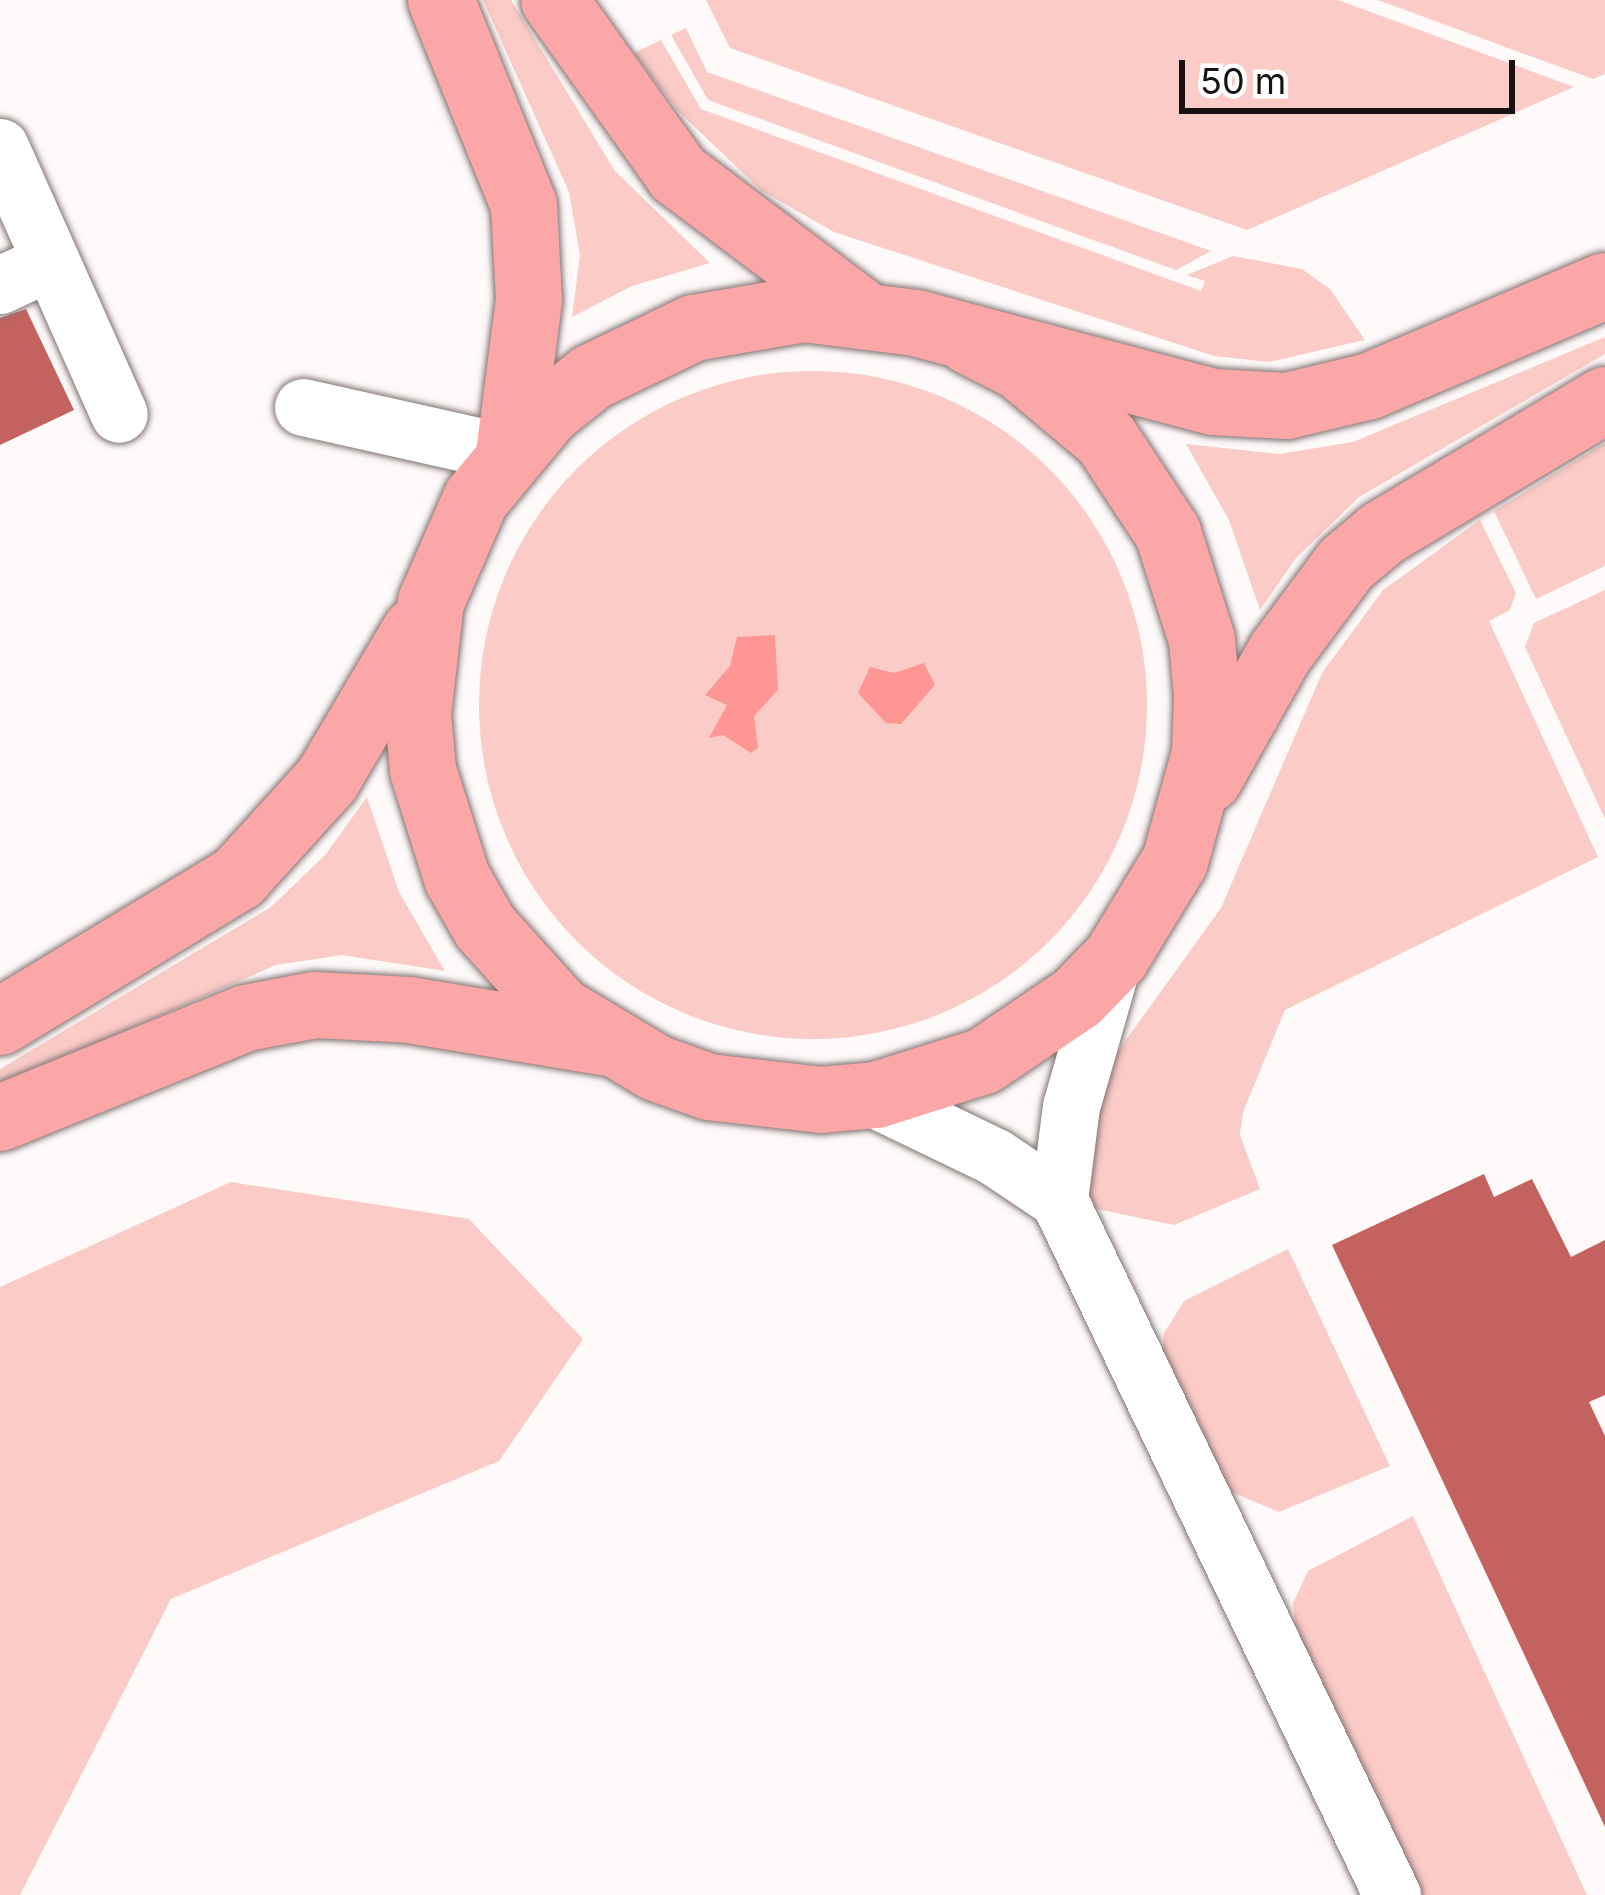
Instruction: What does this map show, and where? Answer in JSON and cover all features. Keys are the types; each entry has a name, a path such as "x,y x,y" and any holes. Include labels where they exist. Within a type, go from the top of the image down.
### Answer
{"main road":[{"path":"441,0 524,205 529,300 509,453"},
{"path":"554,0 678,174 860,312"},
{"path":"0,1022 210,899 284,834 327,780 431,602 476,499 509,453 592,377 694,328 804,309 860,312 1213,402 1287,406 1370,386 1605,286"},
{"path":"969,341 1035,378 1106,439 1168,533 1202,640 1204,753 1193,808"},
{"path":"0,1118 215,1029 315,1005 409,1010 606,1043 710,1087 764,1098 869,1096 984,1061 1033,1033 1114,961 1150,911 1193,808 1280,653 1346,564 1399,523 1605,400"},
{"path":"431,602 418,714 436,825 457,878 520,971 606,1043"}],"lane":[{"path":"0,147 119,414"},
{"path":"0,285 51,261"},
{"path":"303,407 509,453"},
{"path":"1059,1200 1071,1106 1114,961"},
{"path":"869,1096 995,1157 1059,1200 1392,1895"}],"shaded area":[{"path":"483,0 511,0 615,171 710,263 632,286 572,317 580,255 569,192"},
{"path":"706,0 1338,0 1574,87 1247,230 730,48"},
{"path":"1378,0 1605,0 1605,74 1593,79"},
{"path":"686,28 707,72 1211,251 1176,270 708,100 671,35"},
{"path":"661,40 701,109 1201,291 1205,281 1187,275 1233,256 1302,269 1330,289 1365,340 1269,362 1214,356 834,232 762,191 679,112 634,53"},
{"path":"1605,337 1605,354 1359,497 1296,558 1260,610 1229,520 1186,444 1280,454 1353,442"},
{"path":"813,371 878,377 941,396 999,427 1049,469 1091,519 1122,577 1141,640 1147,705 1141,770 1122,833 1091,891 1049,941 999,983 941,1014 878,1033 813,1039 748,1033 685,1014 627,983 577,941 535,891 504,833 485,770 479,705 485,640 504,577 535,519 577,469 627,427 685,396 748,377"},
{"path":"1605,443 1605,566 1536,599 1494,511"},
{"path":"1480,520 1516,593 1510,610 1489,621 1598,857 1285,1010 1243,1112 1240,1135 1260,1189 1174,1225 1092,1208 1078,1176 1113,1058 1221,908 1322,673 1383,590"},
{"path":"1605,590 1605,819 1525,647 1534,623"},
{"path":"775,635 778,690 754,716 758,748 751,753 723,735 709,738 727,705 705,695 730,666 737,637"},
{"path":"924,663 935,685 901,724 886,723 858,693 870,667 894,673"},
{"path":"367,797 399,892 445,971 342,955 276,965 0,1085 0,1069 271,907 326,854"},
{"path":"231,1182 469,1219 583,1339 499,1461 171,1599 20,1895 0,1895 0,1287"},
{"path":"1288,1249 1390,1466 1279,1512 1224,1489 1161,1362 1164,1333 1184,1301"},
{"path":"1413,1516 1587,1895 1422,1895 1296,1636 1293,1603 1308,1571"}],"building":[{"path":"26,309 74,410 0,445 0,318"},
{"path":"1484,1174 1494,1197 1532,1179 1571,1257 1605,1240 1605,1395 1589,1402 1605,1436 1605,1827 1332,1245"}]}
